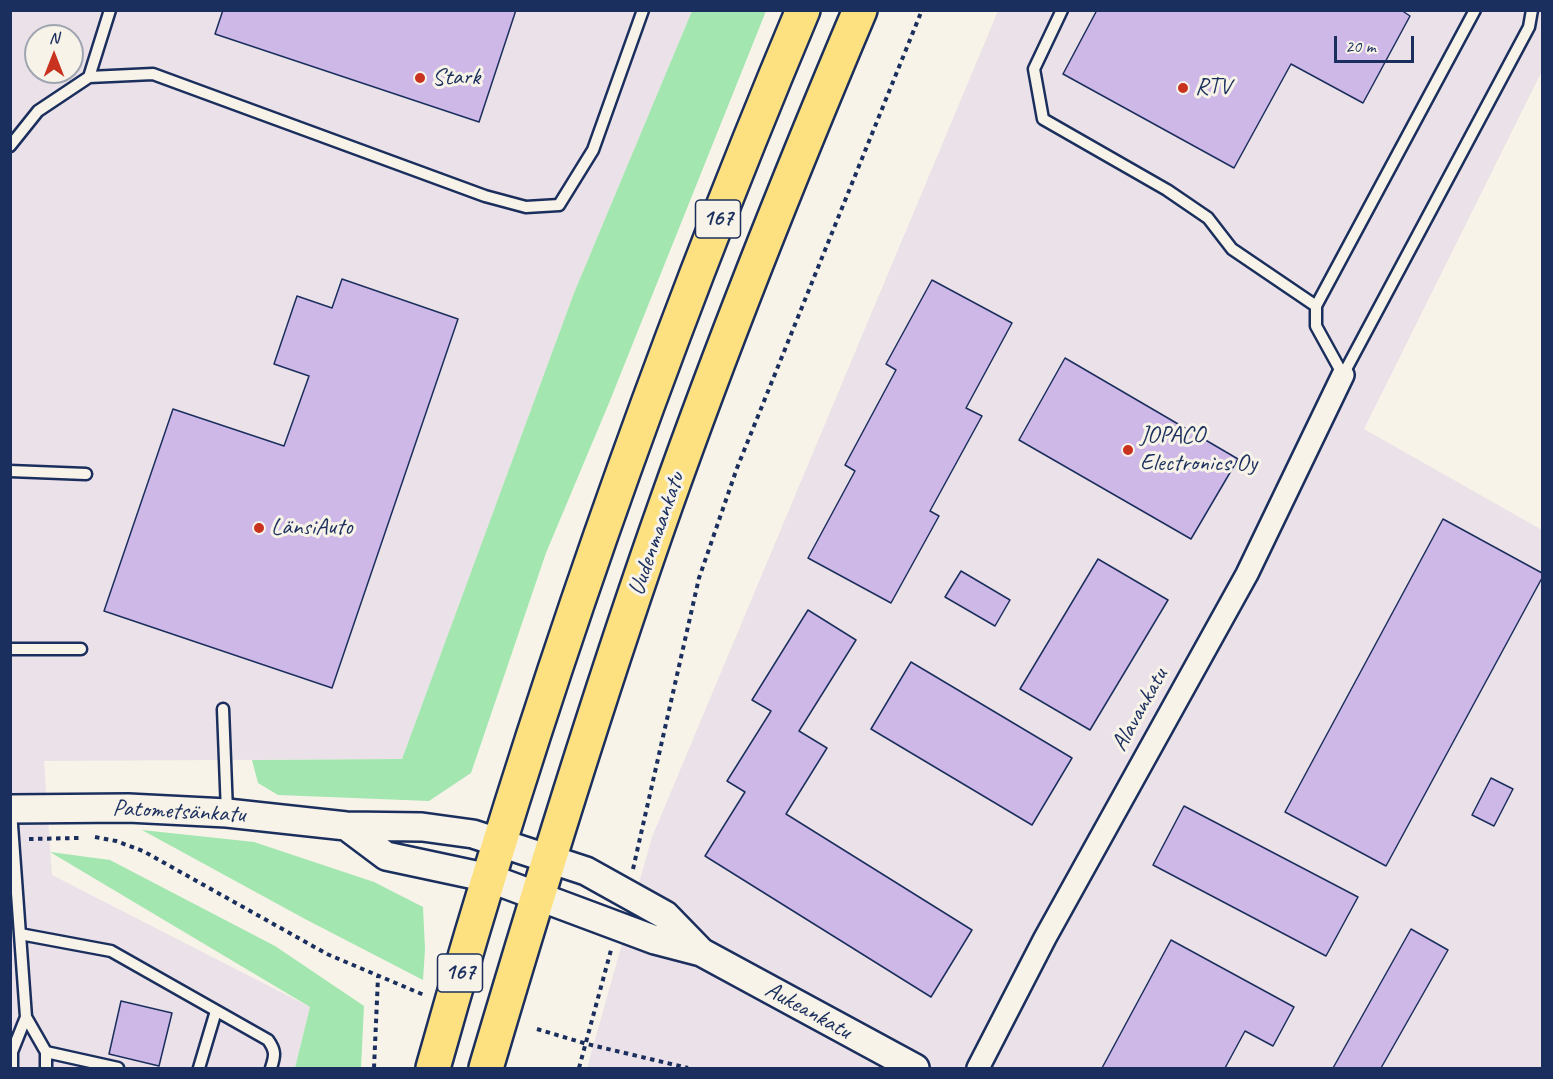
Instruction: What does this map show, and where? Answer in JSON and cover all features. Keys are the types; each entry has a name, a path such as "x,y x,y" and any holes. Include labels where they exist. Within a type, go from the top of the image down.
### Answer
{"main road":[{"name":"167","path":"433,1068 499,843 557,659 701,261 803,10"},
{"name":"Uudenmaankatu","path":"486,1068 598,705 666,503 804,141 860,10"}],"street":[{"name":"Alavankatu","path":"978,1068 1044,938 1247,574 1343,375"},
{"path":"10,803 11,809"},
{"name":"Patometsänkatu","path":"11,809 128,808 227,813 346,826 422,827 473,834 549,859"},
{"path":"346,826 386,856 489,878"},
{"name":"Aukeankatu","path":"549,859 586,871 665,915 700,952"},
{"name":"Aukeankatu","path":"489,878 538,894 655,940 700,952 915,1068"}],"lane":[{"path":"89,77 110,10"},
{"path":"10,147 38,111 89,77 153,74 485,196 526,207 558,205 593,150 643,10"},
{"path":"1062,10 1034,69 1043,119 1167,190 1208,218 1232,249 1316,306"},
{"path":"1343,375 1316,326 1316,306 1475,10"},
{"path":"1343,375 1529,27 1532,10"},
{"path":"10,471 86,474"},
{"path":"10,649 81,649"},
{"path":"223,710 227,813"},
{"path":"11,809 26,1017 46,1052 46,1068"},
{"path":"20,934 111,951 268,1040 275,1054 271,1068"},
{"path":"199,1068 216,1011"},
{"path":"12,1068 12,1052 26,1017"},
{"path":"46,1052 118,1068"}],"path":[{"path":"633,870 699,578 737,468 922,10"},
{"path":"13,840 97,837 117,841 143,851 327,954 424,995"},
{"path":"579,1068 612,946"},
{"path":"375,1068 378,977"},
{"path":"537,1029 587,1044 688,1068"}],"shaded area":[{"path":"10,11 692,11 574,293 402,759 44,761 52,875 310,1007 295,1068 11,1068"},
{"path":"998,11 1542,11 1542,71 1364,429 1542,530 1542,1068 587,1068 652,837"}],"green space":[{"path":"692,11 766,11 609,403 546,553 471,773 429,801 278,795 258,783 252,760 402,759 574,293"},
{"path":"142,830 254,842 374,882 423,907 425,949 423,980 305,919"},
{"path":"50,852 110,860 275,946 364,1006 361,1068 295,1068 310,1007"}],"building":[{"name":"Stark","path":"223,10 516,10 479,122 215,34"},
{"name":"RTV","path":"1097,10 1401,10 1410,16 1363,103 1291,64 1234,168 1063,74"},
{"name":"LänsiAuto","path":"342,279 458,319 332,688 104,611 173,409 284,446 309,376 274,364 297,296 332,308"},
{"path":"932,280 1012,323 966,408 982,416 930,511 939,516 891,603 808,558 855,471 845,465 896,370 886,364"},
{"name":"JOPACO Electronics Oy","path":"1065,358 1238,459 1191,539 1019,440"},
{"path":"1443,519 1542,573 1542,578 1386,866 1285,812"},
{"path":"1098,559 1168,600 1090,730 1020,689"},
{"path":"961,571 1010,600 995,626 945,597"},
{"path":"808,610 856,640 799,731 827,748 786,814 972,930 931,997 705,856 745,792 727,781 771,711 752,700"},
{"path":"911,662 1072,758 1032,825 871,729"},
{"path":"1491,778 1513,789 1494,826 1472,815"},
{"path":"1184,806 1358,897 1326,956 1153,865"},
{"path":"1411,929 1448,950 1381,1068 1333,1068"},
{"path":"1171,940 1294,1007 1273,1046 1245,1031 1225,1068 1102,1068"},
{"path":"121,1001 172,1013 159,1066 109,1054"}],"place":[{"name":"Stark","path":"420,78"},
{"name":"RTV","path":"1183,88"},
{"name":"JOPACO Electronics Oy","path":"1128,450"},
{"name":"LänsiAuto","path":"259,528"}]}
